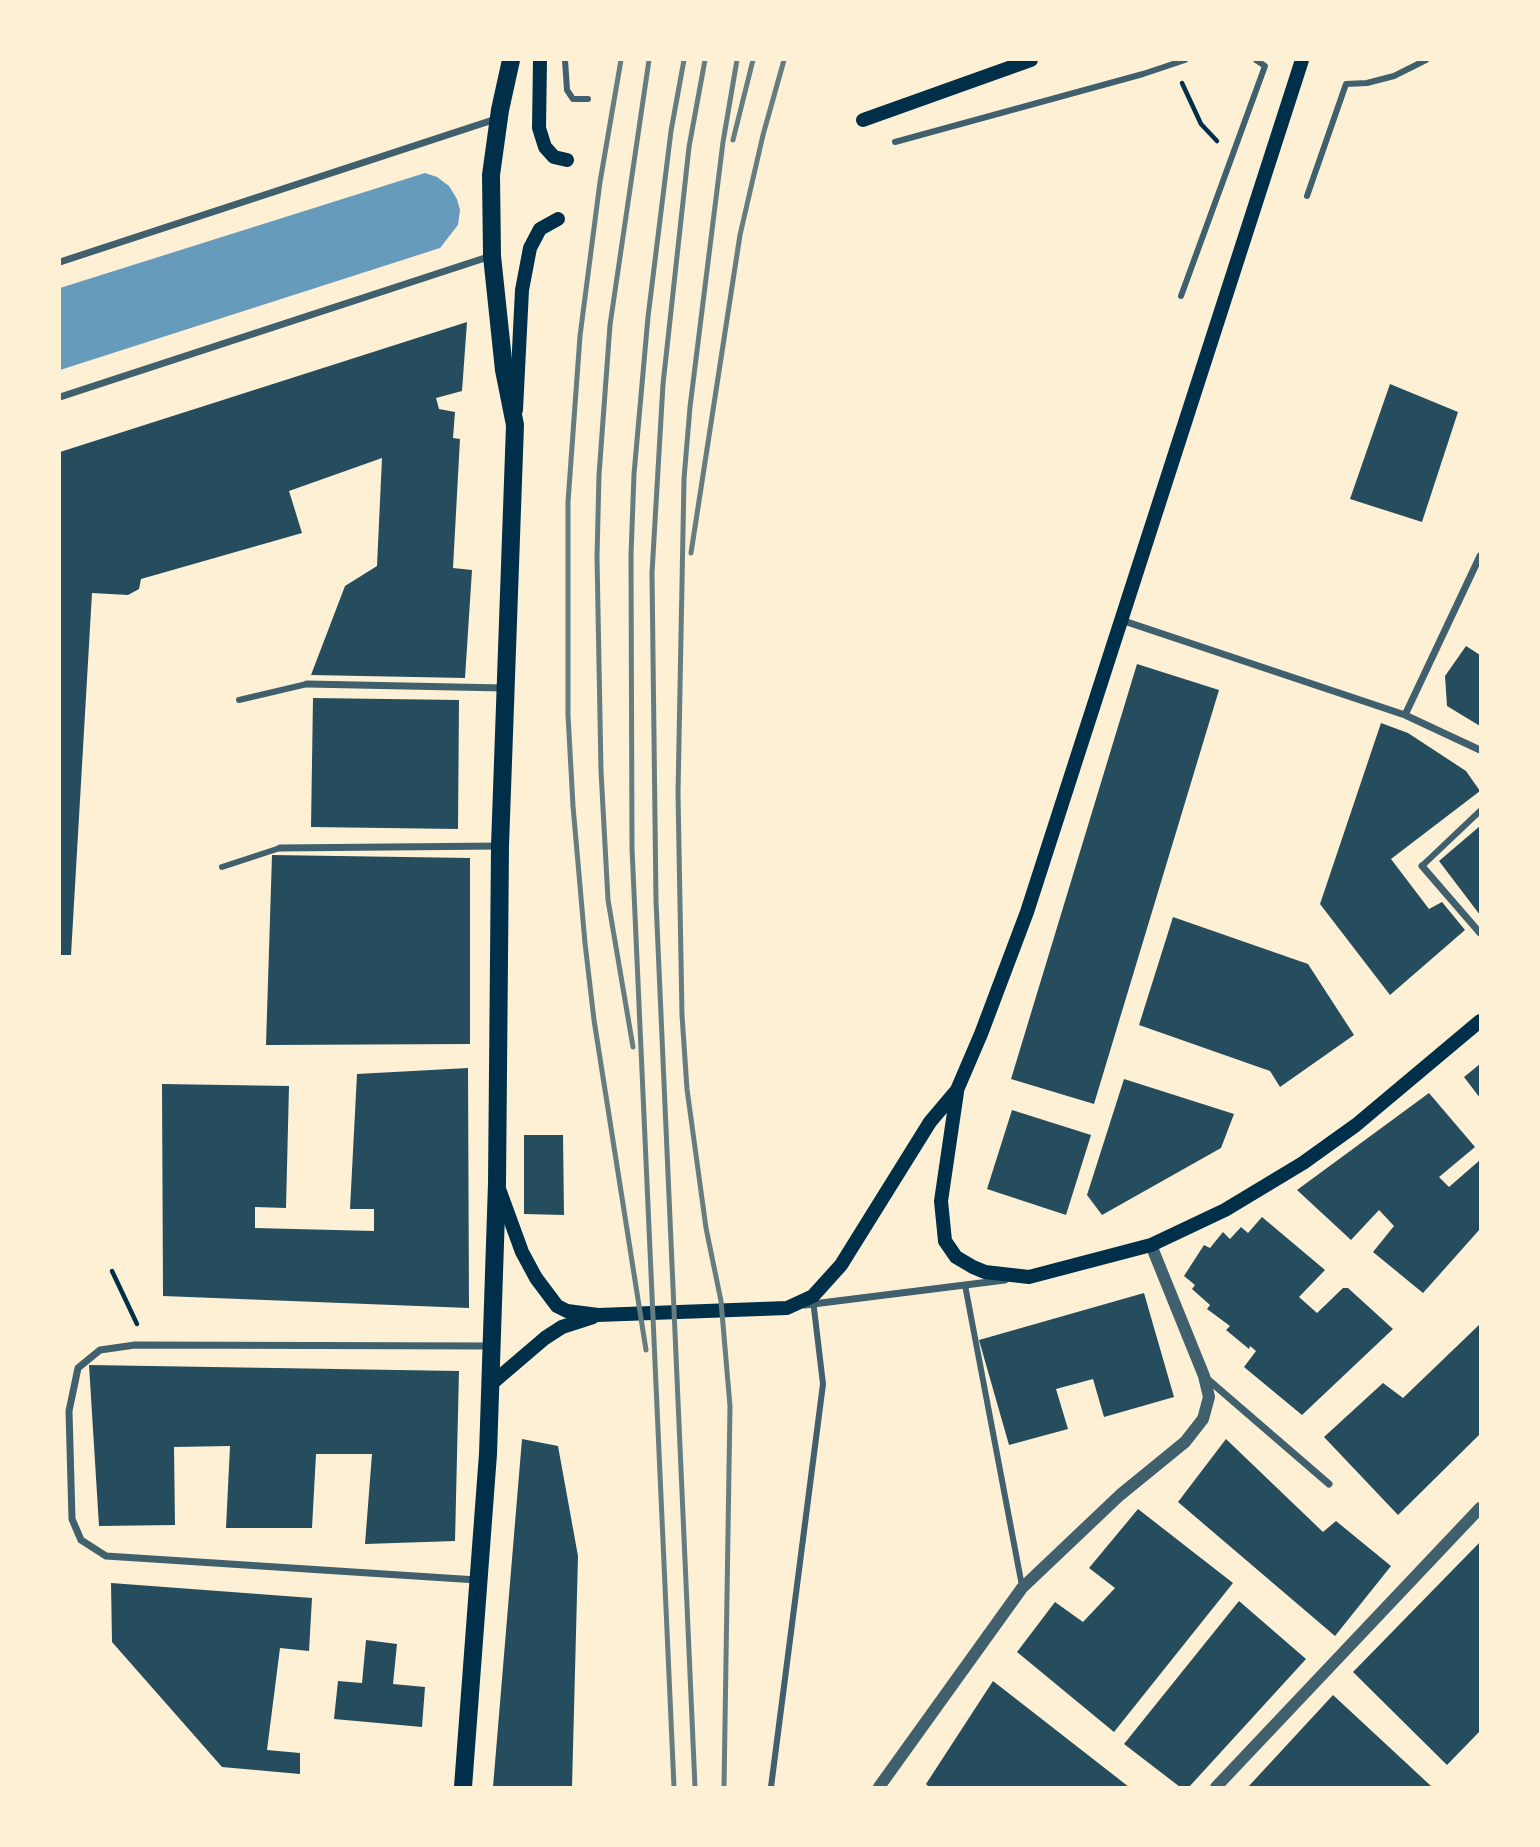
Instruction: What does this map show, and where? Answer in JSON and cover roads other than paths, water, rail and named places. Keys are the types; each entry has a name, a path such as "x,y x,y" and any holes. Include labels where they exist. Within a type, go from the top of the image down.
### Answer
{"main road":[{"path":"510,60 491,175 492,256 504,370 515,425"},
{"path":"540,60 539,128 545,147 554,157 567,160"},
{"path":"863,120 1031,60"},
{"path":"1302,60 1027,912 957,1090 941,1201 945,1241 956,1257 973,1267 985,1272 1020,1277 1055,1272 1151,1245 1225,1210 1303,1163 1356,1125 1480,1021"},
{"path":"463,1787 480,1580 492,1346 497,1183 500,846 522,290 530,248 540,229 558,219"},
{"path":"497,1183 522,1252 544,1291 557,1306 567,1311 598,1315 781,1308 813,1300 841,1265 930,1122 957,1090"},
{"path":"490,1385 533,1347 562,1327 598,1315"}],"street":[{"path":"565,60 566,90 573,99 588,99"},
{"path":"895,142 1185,60"},
{"path":"1181,296 1265,66 1256,60"},
{"path":"1307,196 1346,84 1367,83 1394,76 1426,60"},
{"path":"60,262 499,118"},
{"path":"60,397 492,256"},
{"path":"1405,715 1480,556"},
{"path":"1121,620 1405,715 1480,750"},
{"path":"239,700 307,684 505,688"},
{"path":"1480,811 1422,866 1480,933"},
{"path":"222,867 280,848 500,846"},
{"path":"879,1787 1022,1588 1120,1495 1185,1442 1203,1419 1209,1397 1203,1376 1151,1245"},
{"path":"771,1787 823,1384 813,1300 1020,1277"},
{"path":"965,1285 1022,1588"},
{"path":"480,1580 106,1556 81,1540 72,1519 69,1411 78,1368 100,1350 135,1345 492,1346"},
{"path":"1203,1376 1329,1484"},
{"path":"1216,1787 1480,1508"}],"water":[{"path":"425,173 437,177 449,186 460,210 458,225 440,248 60,370 60,288"}],"railway":[{"path":"621,60 600,182 580,336 568,502 568,715 573,806 594,1020 646,1350"},
{"path":"633,1047 608,900 601,771 597,557 599,475 610,325 649,60"},
{"path":"674,1787 632,848 631,555 634,474 648,317 671,131 684,60"},
{"path":"695,1787 656,901 652,573 663,384 689,147 705,60"},
{"path":"724,1787 730,1406 721,1301 706,1228 687,1089 682,1015 678,793 684,479 690,407 723,142 737,60"},
{"path":"733,140 753,60"},
{"path":"691,553 740,235 784,60"}]}
